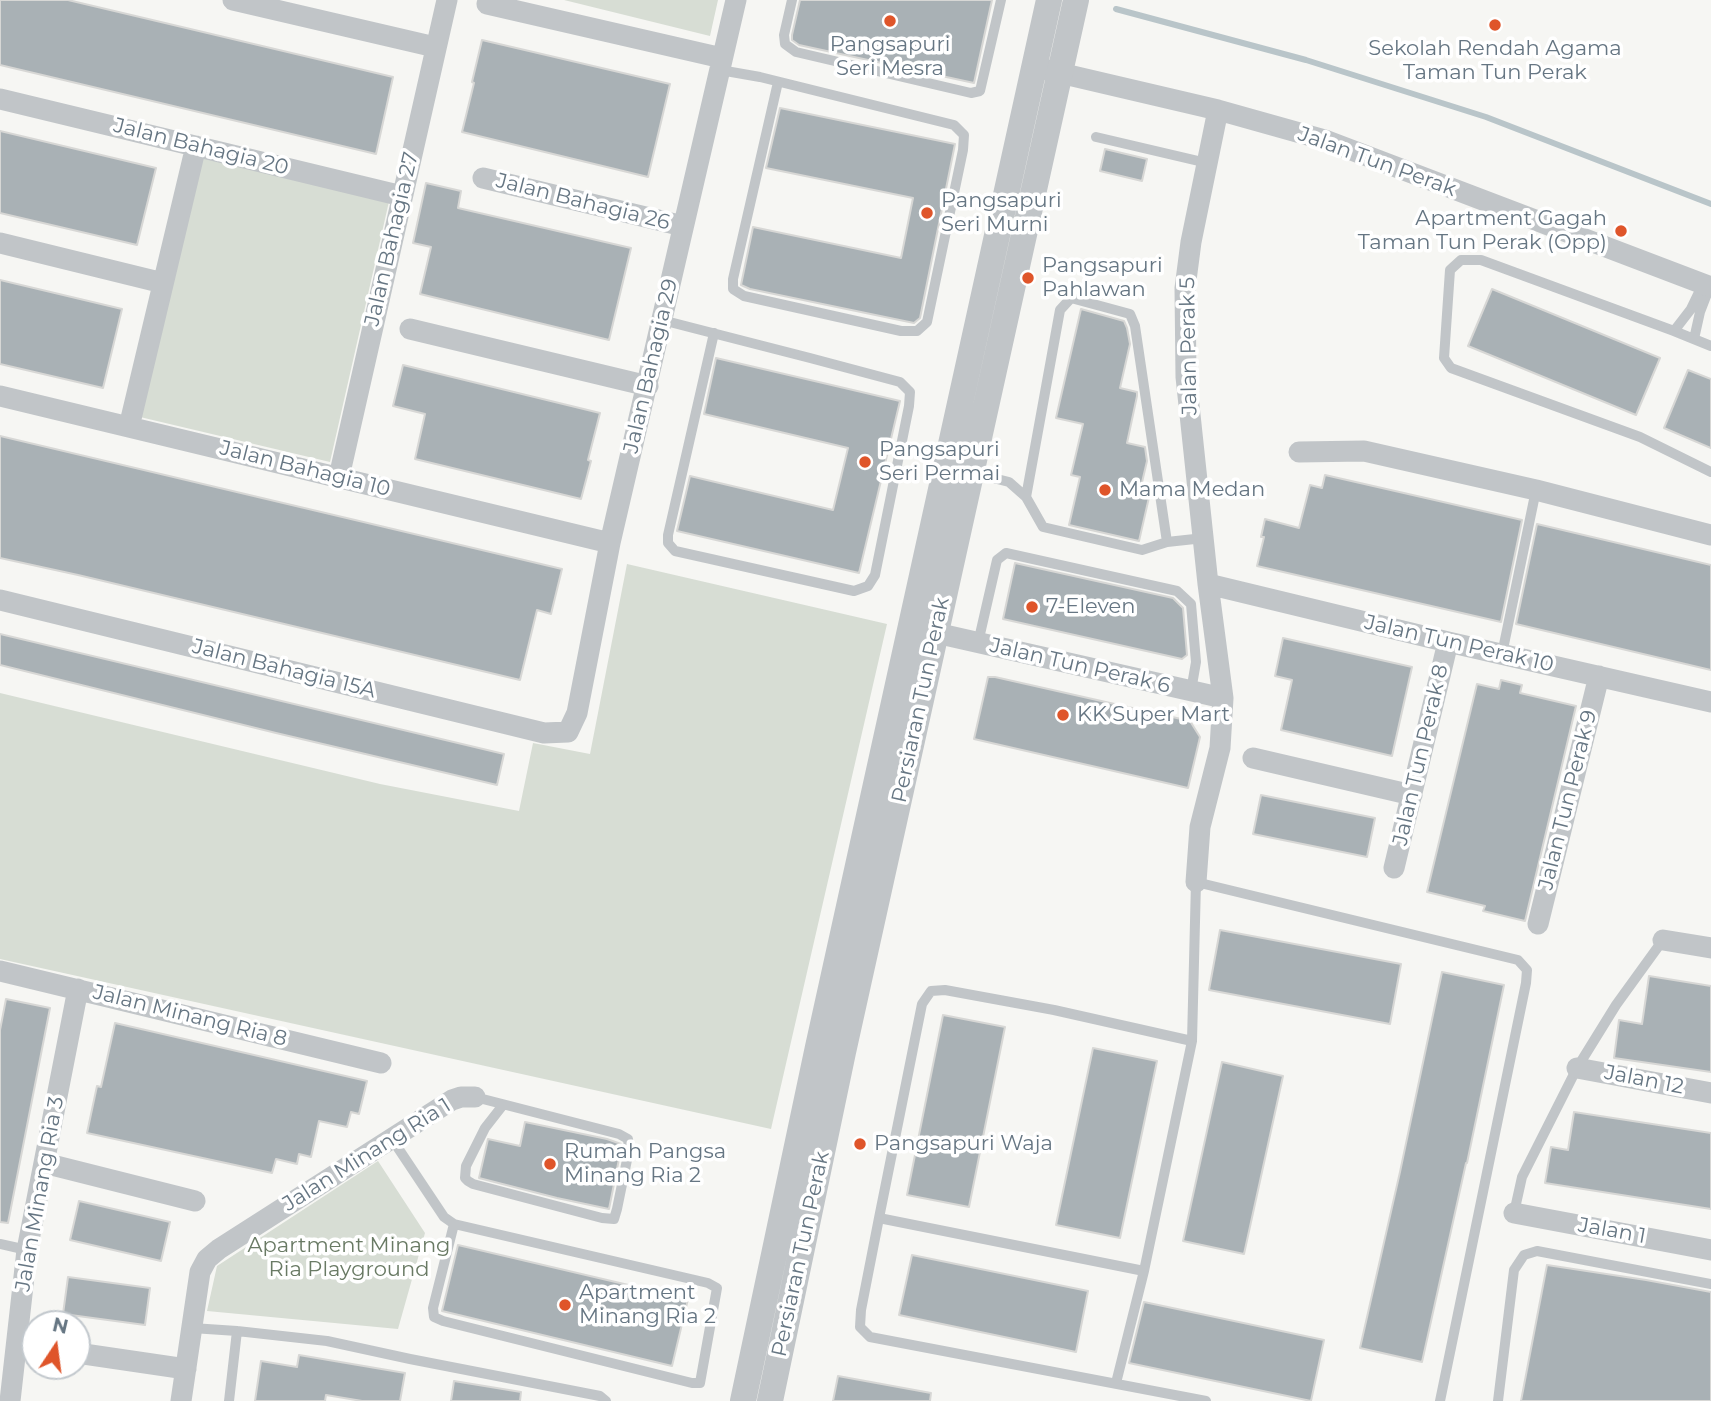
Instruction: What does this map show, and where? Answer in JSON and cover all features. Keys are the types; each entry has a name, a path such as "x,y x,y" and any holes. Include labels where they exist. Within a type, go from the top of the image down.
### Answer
{"street":[{"path":"233,0 268,4 435,47"},
{"name":"Jalan Bahagia 27","path":"339,478 447,0"},
{"name":"Jalan Bahagia 29","path":"568,732 577,713 610,543 736,0"},
{"name":"Persiaran Tun Perak","path":"743,1401 818,1047 1049,0"},
{"name":"Persiaran Tun Perak","path":"770,1401 844,1052 1076,0"},
{"path":"487,4 721,64"},
{"name":"Jalan Tun Perak","path":"1034,67 1218,110 1325,140 1708,286"},
{"name":"Jalan Bahagia 20","path":"0,99 402,196"},
{"name":"Jalan Perak 5","path":"1196,882 1200,827 1220,748 1223,698 1186,377 1185,288 1191,242 1218,110"},
{"path":"129,427 196,146"},
{"name":"Jalan Bahagia 26","path":"483,178 683,226"},
{"path":"0,243 163,283"},
{"path":"410,329 648,386"},
{"name":"Jalan Bahagia 10","path":"0,396 610,543"},
{"path":"1299,452 1364,451 1536,490 1711,535"},
{"name":"Jalan Tun Perak 10","path":"1208,584 1711,702"},
{"name":"Jalan Bahagia 15A","path":"0,600 544,733 568,732"},
{"name":"Jalan Tun Perak 6","path":"936,633 1223,698"},
{"name":"Jalan Tun Perak 8","path":"1394,868 1448,642"},
{"name":"Jalan Tun Perak 9","path":"1538,924 1599,676"},
{"path":"1253,758 1412,795"},
{"path":"1663,940 1711,948"},
{"name":"Jalan Minang Ria 8","path":"0,971 381,1063"},
{"name":"Jalan Minang Ria 3","path":"26,1310 27,1250 78,989"},
{"name":"Jalan 12","path":"1577,1068 1711,1093"},
{"name":"Jalan Minang Ria 1","path":"181,1401 200,1272 207,1259 452,1100 475,1097"},
{"path":"44,1163 195,1201"},
{"name":"Jalan 1","path":"1514,1213 1711,1250"},
{"path":"91,1355 186,1369"},
{"name":"Jalan Minang Ria 3","path":"10,1401 21,1362"}],"lane":[{"path":"792,0 784,35 785,44 796,52 971,93 979,91 1001,0"},
{"path":"721,64 778,82 954,125 964,135 927,322 917,331 901,331 744,296 733,289 733,279 778,82"},
{"path":"1096,137 1207,163"},
{"path":"1711,346 1481,260 1461,260 1450,270 1444,358 1451,368 1640,437 1711,472"},
{"path":"1674,331 1708,286"},
{"path":"1694,339 1708,286"},
{"path":"1026,497 1060,310 1071,298 1130,314 1135,326 1167,542"},
{"path":"662,320 714,333 900,382 910,392 875,575 868,586 854,591 676,551 668,543 714,333"},
{"path":"971,473 1009,482 1026,497 1043,527 1142,550 1167,542 1204,538"},
{"path":"1502,654 1536,490"},
{"path":"978,643 997,560 1006,553 1164,588 1177,591 1191,604 1196,662 1191,691"},
{"path":"1116,1383 1144,1270 1192,1041 1196,882 1518,960 1527,970 1440,1401"},
{"path":"1514,1213 1522,1177 1577,1068 1616,1004 1663,940"},
{"path":"1192,1041 1054,1010 945,990 931,991 922,1004 860,1327 870,1337 1206,1401"},
{"path":"475,1097 619,1134 628,1139 629,1150 614,1219 473,1184 465,1178 466,1166 485,1128 503,1105"},
{"path":"392,1139 444,1217 454,1224 717,1287 700,1383 456,1325 434,1317 433,1308 454,1224"},
{"path":"879,1218 1144,1270"},
{"path":"0,1244 27,1250"},
{"path":"1497,1401 1514,1270 1524,1255 1537,1251 1711,1284"},
{"path":"191,1328 327,1341 600,1396 606,1401"},
{"path":"229,1401 237,1331"}],"green space":[{"path":"564,0 718,0 710,36"},
{"path":"203,150 390,197 330,462 140,417"},
{"path":"627,564 887,624 771,1129 0,959 0,693 380,784 519,811 533,743 590,754"},
{"name":"Apartment Minang Ria Playground","path":"378,1161 425,1233 398,1329 207,1311 217,1266"}],"building":[{"path":"0,0 68,0 393,77 376,154 0,65"},
{"name":"Pangsapuri Seri Mesra","path":"800,0 992,0 974,83 799,45 792,40 792,35"},
{"path":"482,40 670,84 648,177 462,132"},
{"name":"Pangsapuri Seri Murni","path":"780,108 955,144 920,318 914,323 741,285 753,227 901,258 913,198 766,168"},
{"path":"0,131 156,168 137,245 0,213"},
{"path":"1105,149 1147,159 1142,181 1100,171"},
{"path":"426,183 461,191 458,208 631,248 609,340 420,294 431,247 413,243"},
{"path":"0,280 122,309 103,388 0,364"},
{"path":"1492,289 1660,358 1636,415 1468,346"},
{"path":"1081,309 1124,321 1127,328 1130,344 1120,388 1137,392 1137,396 1127,443 1145,447 1147,461 1140,491 1150,493 1139,541 1069,525 1080,477 1071,475 1083,424 1056,418"},
{"name":"Pangsapuri Seri Permai","path":"716,358 900,401 859,573 677,531 690,476 833,510 848,448 704,414"},
{"path":"403,365 600,413 581,499 415,459 425,414 393,406"},
{"path":"1688,370 1711,379 1711,448 1664,428"},
{"path":"0,436 562,569 551,614 537,610 520,680 0,558"},
{"path":"1325,475 1522,520 1501,622 1257,566 1265,519 1299,528 1310,485 1322,488"},
{"path":"1537,524 1711,565 1711,670 1516,624"},
{"path":"1015,563 1173,598 1183,608 1187,655 1182,659 1003,619"},
{"path":"0,634 504,754 497,785 0,665"},
{"path":"1283,638 1412,667 1392,756 1281,730 1292,680 1275,676"},
{"path":"988,677 1190,721 1200,737 1188,788 974,739"},
{"path":"1501,680 1522,685 1520,693 1576,706 1525,921 1483,911 1485,906 1427,892 1477,684 1499,689"},
{"path":"1261,795 1375,818 1367,857 1253,834"},
{"path":"1220,930 1401,964 1390,1024 1209,990"},
{"path":"1442,972 1504,985 1422,1362 1360,1348"},
{"path":"1649,976 1711,986 1711,1072 1614,1058 1619,1020 1642,1024"},
{"path":"6,999 50,1008 8,1223 0,1222 0,1030"},
{"path":"943,1015 1005,1027 969,1207 907,1195"},
{"path":"115,1023 367,1081 359,1114 351,1112 347,1127 319,1121 311,1157 299,1154 297,1164 276,1159 272,1173 87,1133 97,1086 101,1087"},
{"path":"1093,1048 1157,1061 1120,1238 1056,1225"},
{"path":"1222,1062 1283,1076 1244,1254 1183,1241"},
{"path":"1574,1112 1711,1133 1711,1209 1545,1183 1551,1147 1568,1150"},
{"name":"Rumah Pangsa Minang Ria 2","path":"525,1122 621,1144 609,1209 479,1178 488,1139 520,1146"},
{"path":"79,1201 170,1222 161,1261 70,1240"},
{"name":"Apartment Minang Ria 2","path":"458,1245 688,1299 672,1366 442,1311"},
{"path":"912,1255 1088,1291 1076,1352 899,1315"},
{"path":"1547,1265 1711,1292 1711,1401 1521,1401"},
{"path":"68,1277 150,1288 145,1325 91,1318 91,1310 64,1310"},
{"path":"1144,1302 1324,1340 1311,1401 1129,1363"},
{"path":"299,1355 405,1373 400,1401 362,1401 326,1395 325,1401 255,1401 261,1361 297,1367"},
{"path":"838,1376 931,1393 930,1401 833,1401"},
{"path":"454,1381 521,1392 520,1401 451,1401"}],"waterway":[{"path":"1116,9 1306,60 1486,117 1711,204"}],"place":[{"name":"Pangsapuri Seri Mesra","path":"890,21"},
{"name":"Sekolah Rendah Agama Taman Tun Perak","path":"1495,25"},
{"name":"Pangsapuri Seri Murni","path":"927,213"},
{"name":"Apartment Gagah Taman Tun Perak (Opp)","path":"1621,231"},
{"name":"Pangsapuri Pahlawan","path":"1028,278"},
{"name":"Pangsapuri Seri Permai","path":"865,462"},
{"name":"Mama Medan","path":"1105,490"},
{"name":"7-Eleven","path":"1032,607"},
{"name":"KK Super Mart","path":"1063,715"},
{"name":"Pangsapuri Waja","path":"860,1144"},
{"name":"Rumah Pangsa Minang Ria 2","path":"550,1164"},
{"name":"Apartment Minang Ria 2","path":"565,1305"}]}
